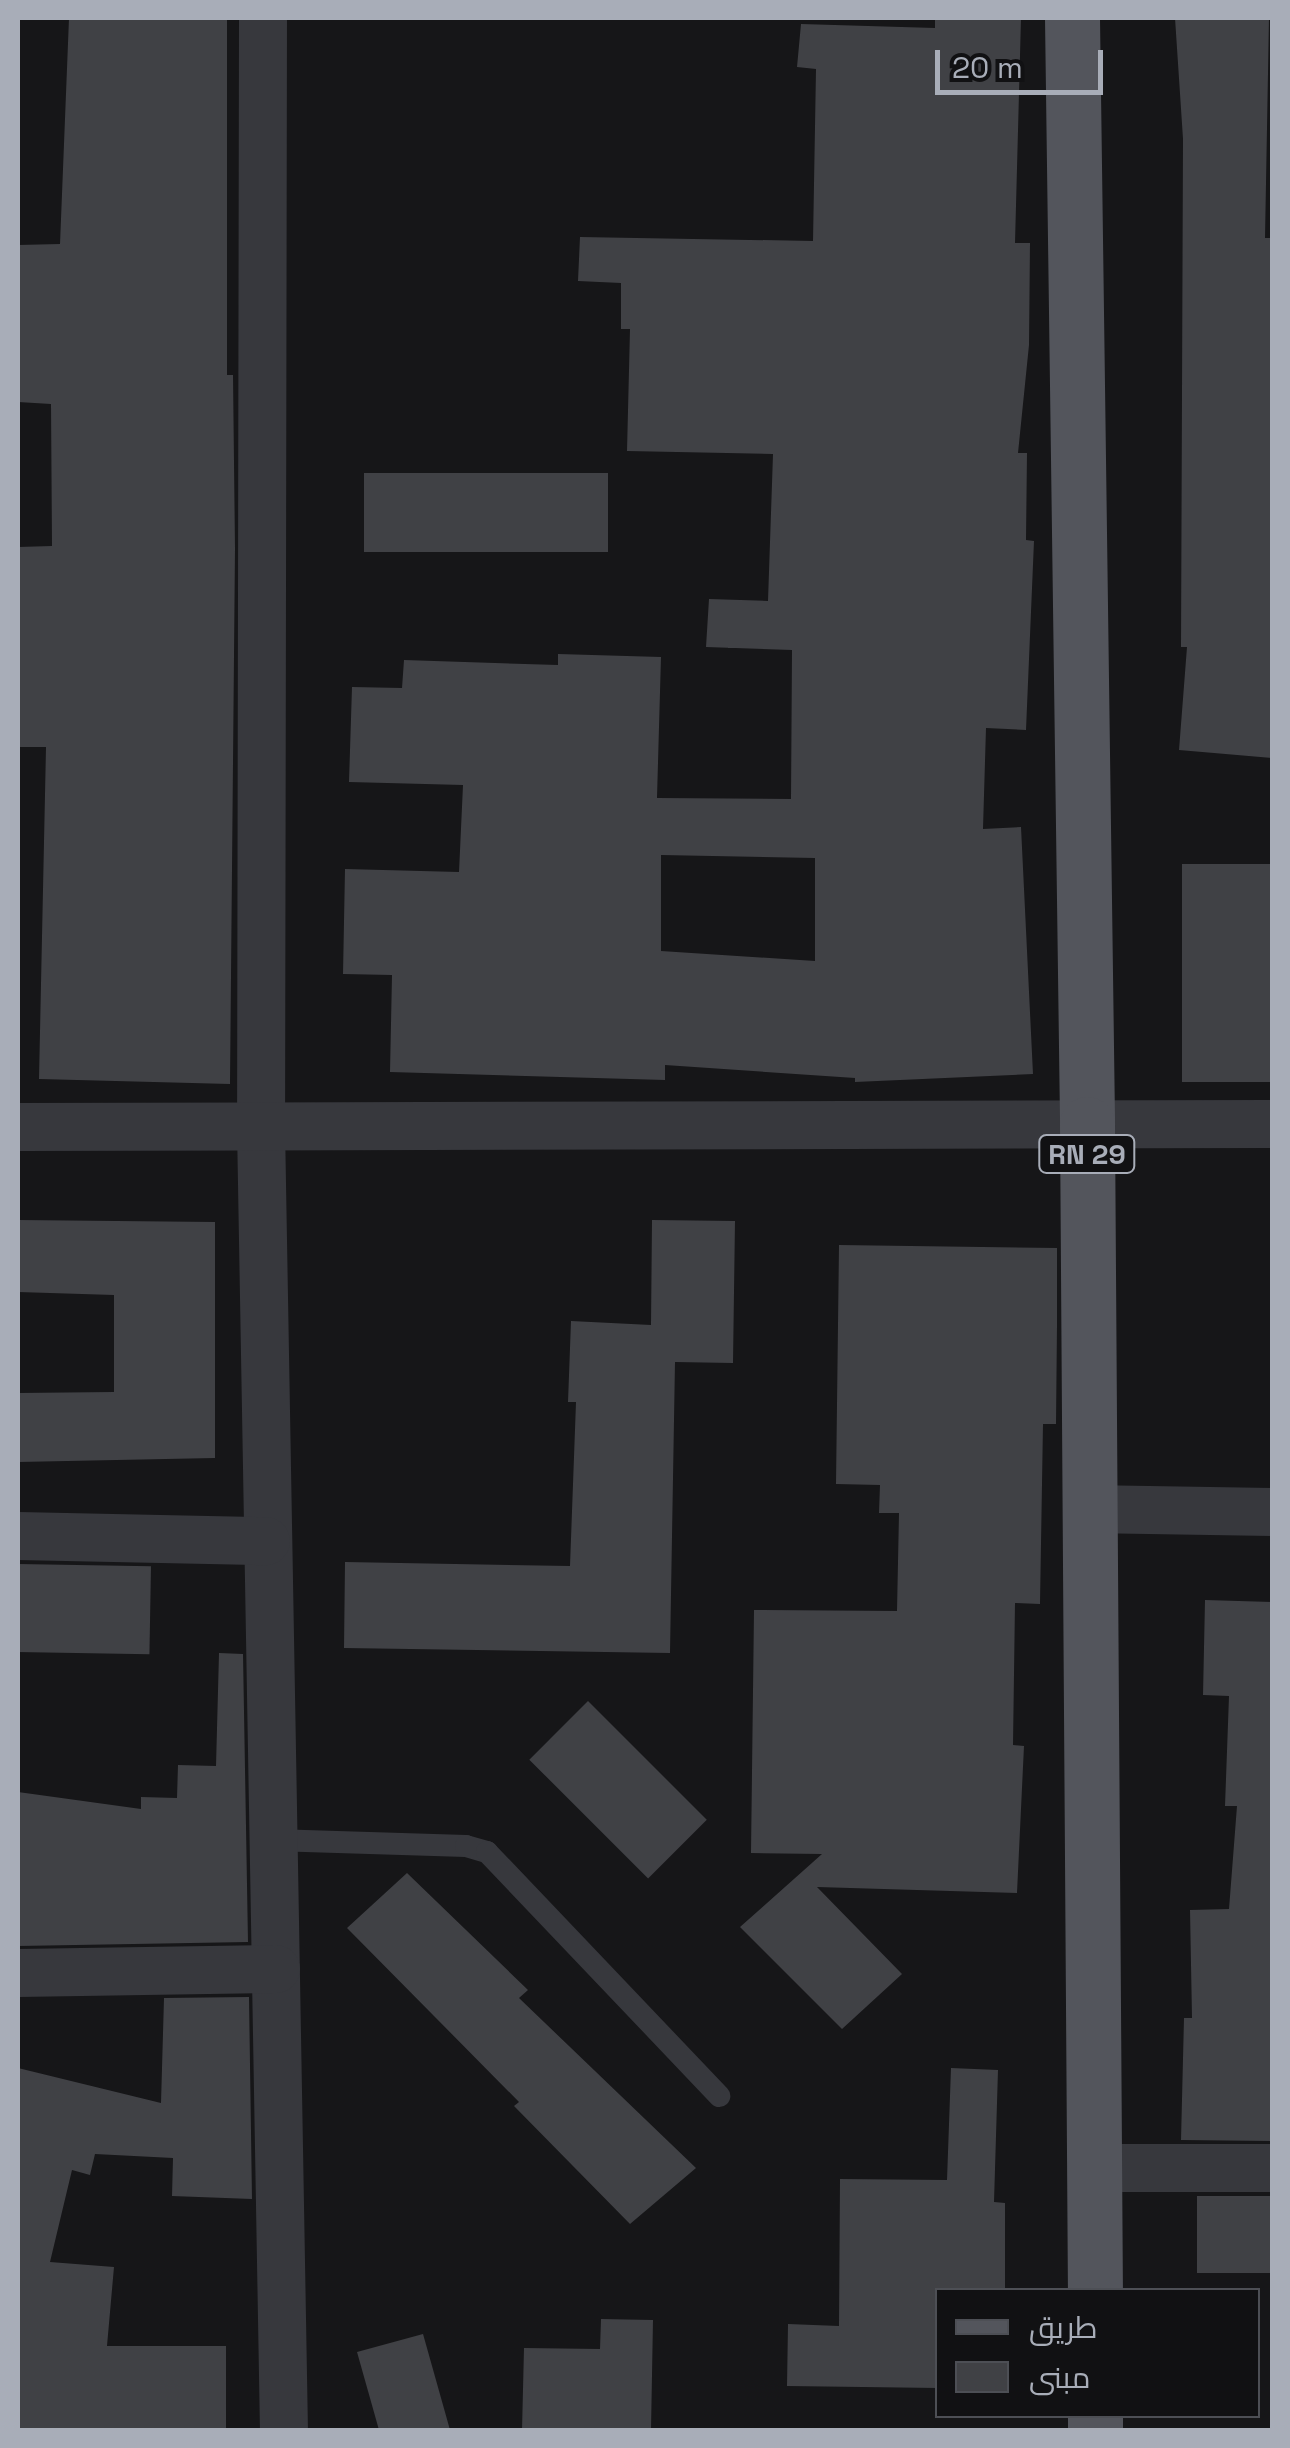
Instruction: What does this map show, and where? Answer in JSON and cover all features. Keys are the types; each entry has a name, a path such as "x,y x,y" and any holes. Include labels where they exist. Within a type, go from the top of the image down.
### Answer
{"main road":[{"name":"RN 29","path":"1072,18 1087,1124 1095,2288"}],"street":[{"path":"263,18 261,1126 284,2430"},
{"path":"18,1127 1272,1124"},
{"path":"1087,1509 1272,1512"},
{"path":"18,1536 266,1541"},
{"path":"18,1973 276,1969"},
{"path":"1094,2168 1272,2168"}],"lane":[{"path":"273,1840 466,1846 487,1852 719,2096"}],"building":[{"path":"69,18 227,18 227,375 233,375 235,548 230,1084 39,1079 46,747 18,747 18,547 52,546 51,404 18,402 18,245 60,244"},
{"path":"935,18 1021,18 1015,243 1030,243 1029,345 1018,453 1027,453 1026,540 1034,541 1026,730 986,728 983,829 1021,827 1033,1074 855,1082 855,1078 665,1065 665,1080 390,1072 392,975 343,974 345,869 459,872 463,785 349,782 352,687 402,688 404,660 558,665 558,654 661,657 657,798 791,799 792,650 706,647 709,599 768,601 773,454 627,451 630,329 621,329 621,283 578,281 580,237 813,241 816,69 797,67 801,24 935,28","holes":["661,855 815,858 815,961 661,951"]},
{"path":"1175,18 1269,18 1265,238 1272,238 1272,758 1179,750 1187,647 1181,647 1183,139"},
{"path":"364,473 608,473 608,552 364,552"},
{"path":"1182,864 1272,864 1272,1082 1182,1082"},
{"path":"18,1220 215,1222 215,1458 18,1462 18,1393 114,1392 114,1295 18,1292"},
{"path":"652,1220 735,1221 733,1363 675,1362 670,1653 344,1648 345,1562 570,1566 576,1402 568,1402 571,1321 651,1325"},
{"path":"839,1245 1057,1248 1056,1424 1043,1424 1040,1604 1015,1603 1013,1745 1024,1746 1017,1893 817,1887 902,1974 842,2029 740,1927 822,1854 751,1853 754,1610 897,1611 899,1513 879,1513 880,1485 836,1484"},
{"path":"18,1564 151,1566 149,1654 18,1652"},
{"path":"1205,1600 1272,1602 1272,2141 1181,2140 1184,2018 1192,2018 1190,1910 1229,1909 1237,1806 1225,1806 1229,1696 1203,1695"},
{"path":"219,1653 243,1654 248,1942 18,1946 18,1792 141,1809 141,1797 177,1798 178,1765 216,1766"},
{"path":"588,1701 707,1820 648,1878 529,1760"},
{"path":"407,1873 528,1990 519,1998 696,2168 630,2224 514,2106 519,2102 347,1928"},
{"path":"249,1997 252,2199 172,2196 173,2158 95,2154 90,2175 72,2170 50,2262 114,2267 107,2346 226,2346 226,2430 18,2430 18,2068 161,2103 164,1998"},
{"path":"951,2068 998,2070 994,2202 1005,2203 1005,2288 935,2288 935,2388 787,2386 788,2324 839,2326 840,2179 947,2180"},
{"path":"1197,2196 1272,2196 1272,2273 1197,2273"},
{"path":"601,2319 653,2320 651,2430 522,2430 524,2348 600,2349"},
{"path":"423,2334 450,2430 379,2430 357,2352"}]}
